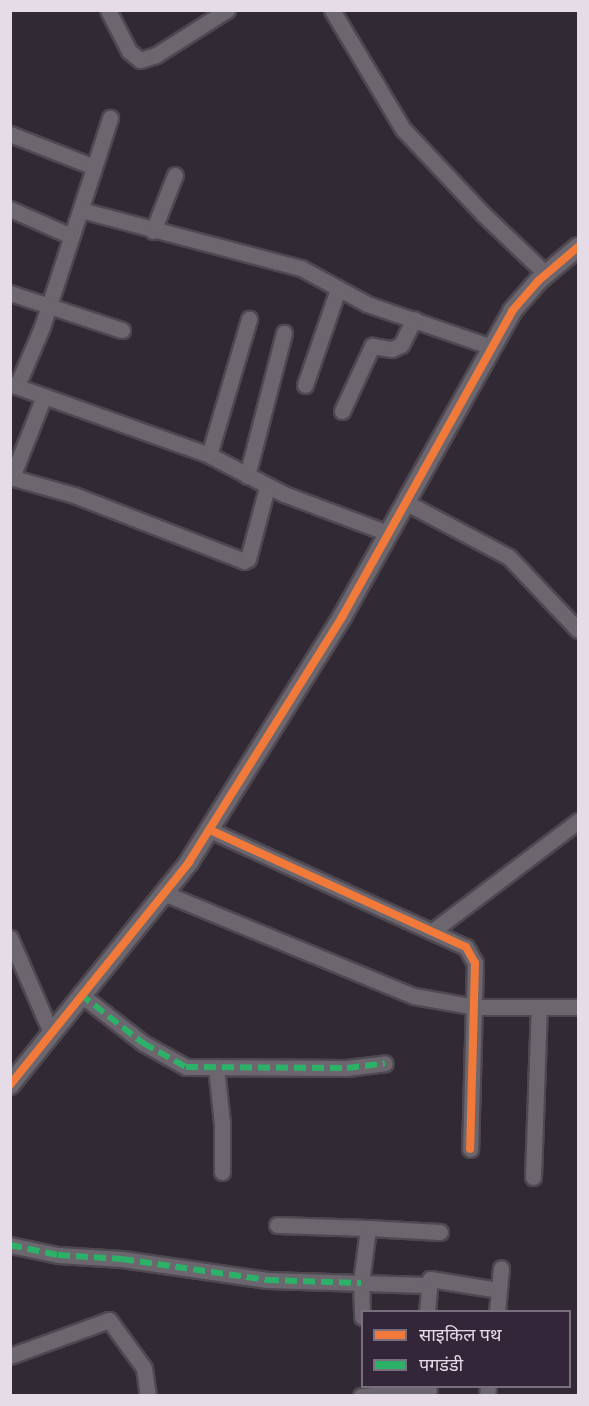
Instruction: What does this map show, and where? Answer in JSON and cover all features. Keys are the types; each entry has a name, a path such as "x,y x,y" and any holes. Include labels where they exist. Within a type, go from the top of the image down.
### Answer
{"street":[{"path":"108,10 129,51 140,60 156,55 227,10"},
{"path":"332,10 403,129 483,214 546,274"},
{"path":"110,118 49,307 14,385 209,455 267,487 388,533"},
{"path":"10,134 89,165 93,171"},
{"path":"153,231 175,175"},
{"path":"10,208 71,236"},
{"path":"81,210 153,231 301,268 338,290 492,347"},
{"path":"10,1085 80,994 166,894 210,830 304,681 407,503 512,311 546,274 579,247"},
{"path":"305,385 338,290"},
{"path":"10,293 122,330"},
{"path":"342,411 372,346 392,349 401,345 414,319"},
{"path":"209,455 249,320"},
{"path":"247,476 284,333"},
{"path":"44,396 11,477 74,495 244,561 248,559 267,487"},
{"path":"407,503 509,557 579,630"},
{"path":"434,930 579,821"},
{"path":"210,830 456,939 471,955 475,963 475,1007 470,1149"},
{"path":"166,894 414,996 475,1007 539,1009 579,1007"},
{"path":"10,938 51,1030"},
{"path":"80,994 143,1043 186,1067 347,1068 385,1063"},
{"path":"534,1177 539,1009"},
{"path":"216,1067 222,1122 222,1172"},
{"path":"277,1225 440,1232"},
{"path":"363,1310 361,1283 368,1228"},
{"path":"12,1249 58,1255 122,1259 267,1280 426,1285"},
{"path":"497,1310 501,1268"},
{"path":"427,1310 426,1285 430,1280 499,1290"},
{"path":"10,1356 109,1320 144,1368 148,1395"},
{"path":"365,1392 430,1391"}],"marked path":[{"path":"80,994 143,1043 186,1067 347,1068 385,1063"},
{"path":"10,1245 58,1255 122,1259 267,1280 361,1283"}],"cycle path":[{"path":"10,1085 189,862 342,617 512,311 538,281 578,247"},
{"path":"210,830 466,947 475,963 470,1149"}]}
